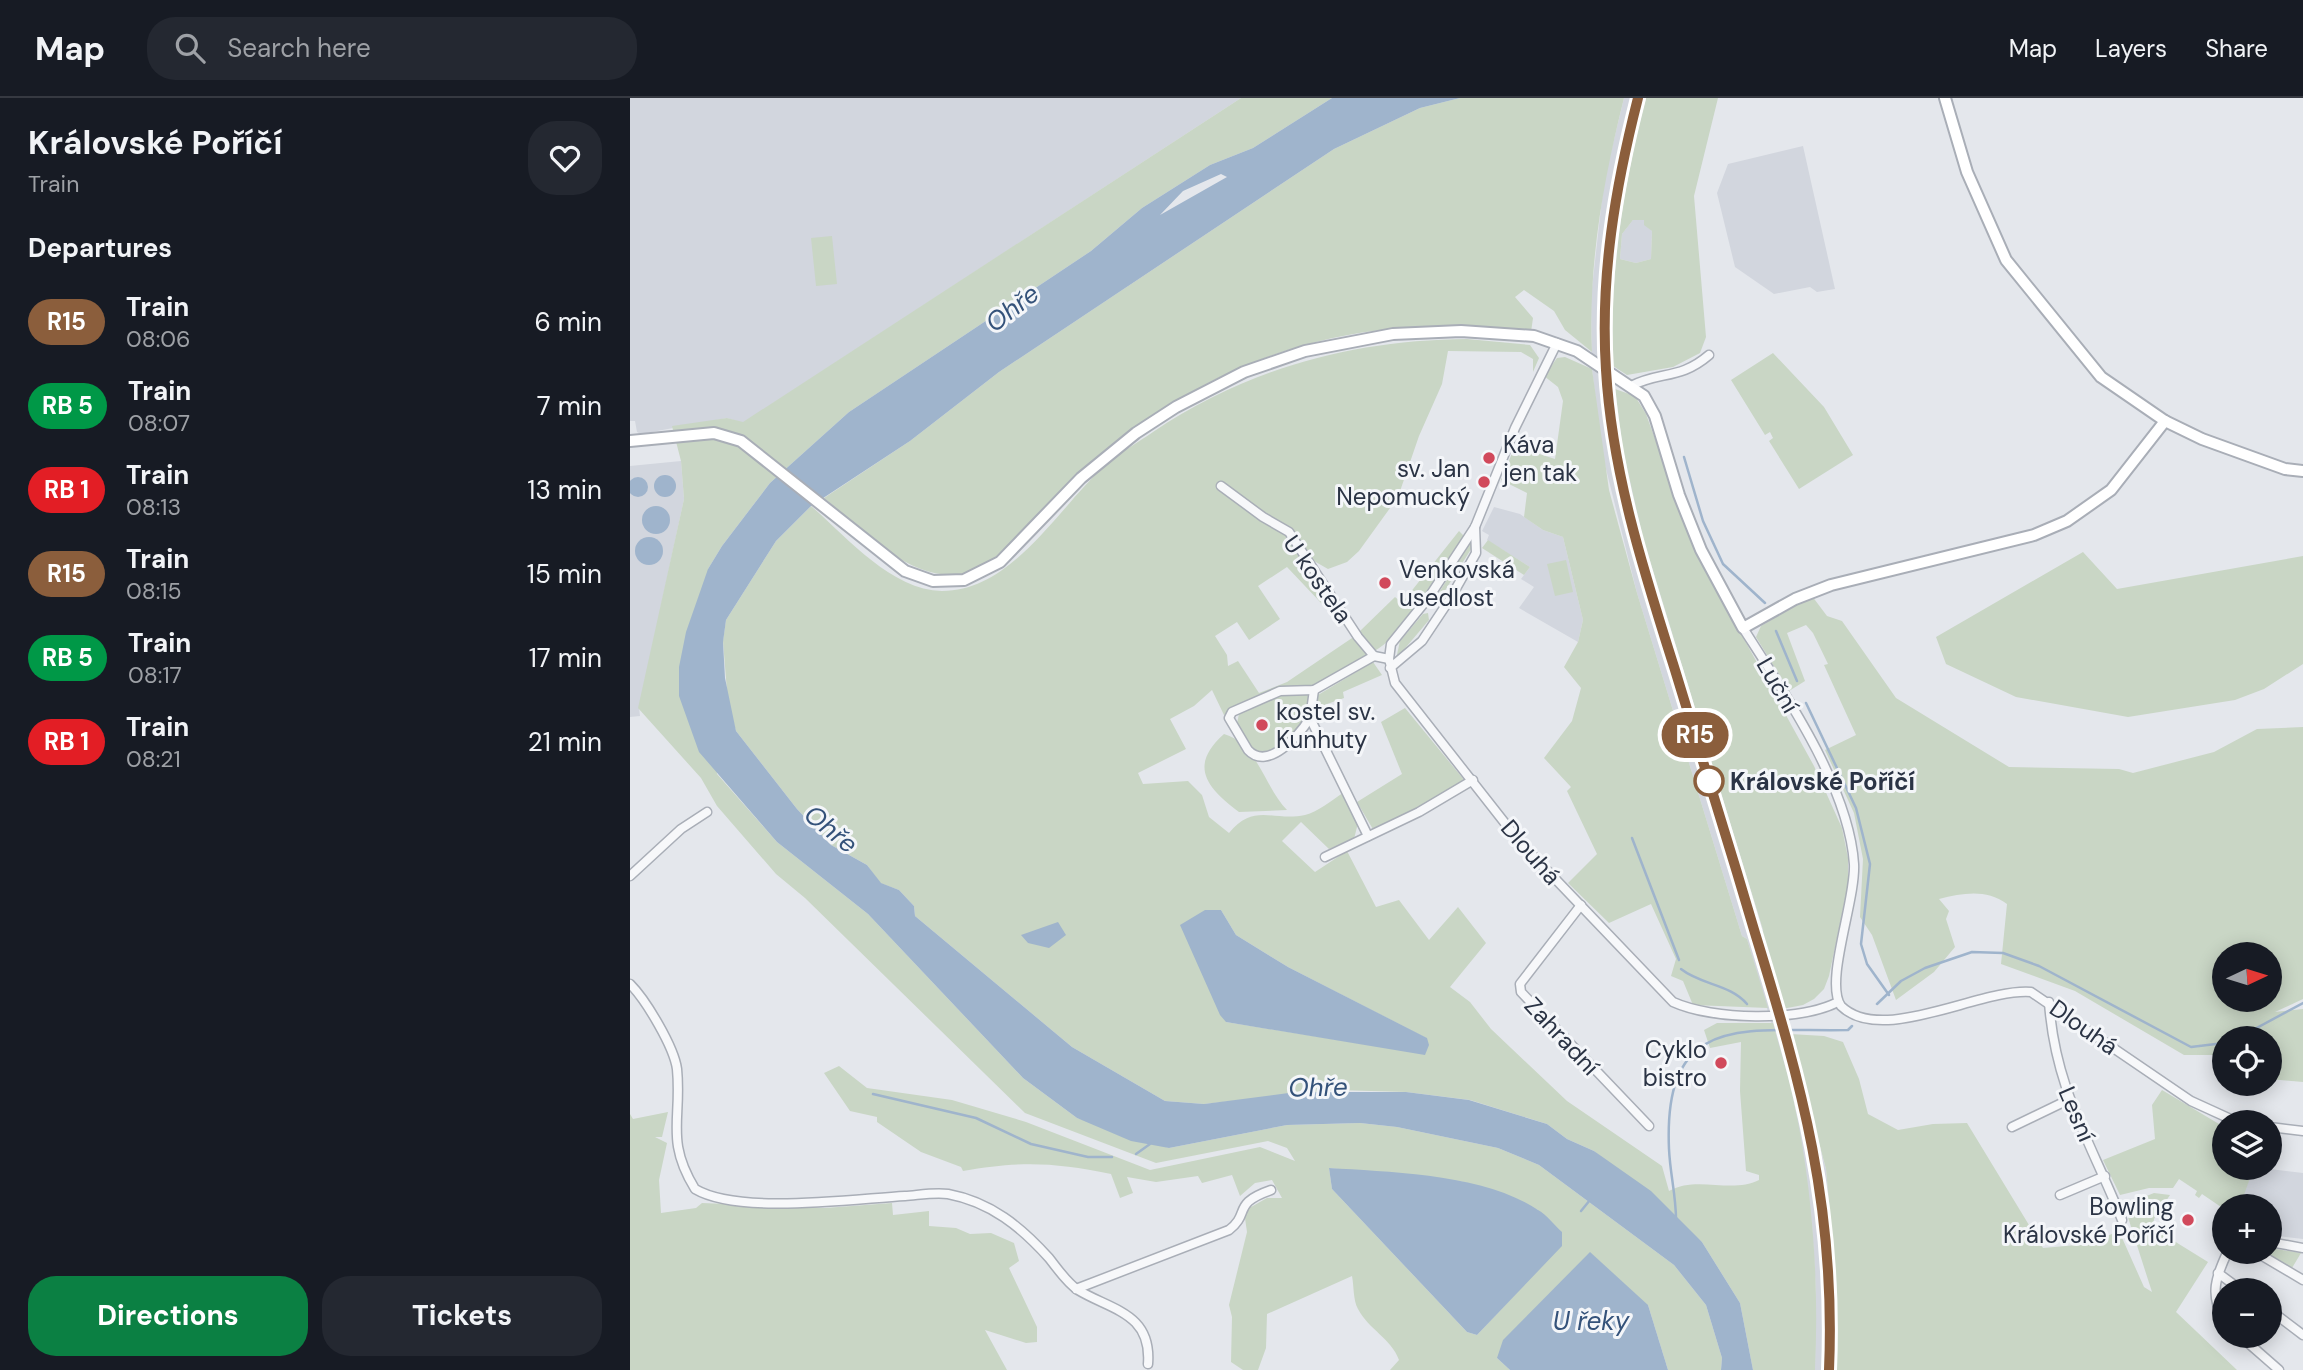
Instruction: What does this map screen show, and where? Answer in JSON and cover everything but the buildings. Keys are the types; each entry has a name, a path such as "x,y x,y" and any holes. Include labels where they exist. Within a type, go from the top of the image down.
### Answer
{"street":[{"path":"1945,98 1967,172 2006,260 2101,377 2165,421 2285,469 2303,471"},
{"name":"Luční","path":"630,441 714,433 741,441 905,571 933,581 964,580 1000,562 1081,478 1136,433 1176,407 1244,372 1315,349 1393,334 1461,331 1534,337 1577,351 1644,396 1655,416 1679,495 1701,550 1834,785 1846,821 1854,865 1853,886 1834,976 1838,1002"},
{"path":"1389,663 1394,640 1429,597 1475,527 1520,417 1557,343"},
{"path":"1631,386 1642,380 1684,373 1709,355"},
{"path":"1743,628 1795,599 1831,585 2034,535 2067,520 2111,490 2131,469 2165,421"},
{"name":"U kostela","path":"1221,486 1263,517 1289,532 1318,579 1374,656"},
{"path":"1389,663 1422,641 1450,599 1476,553 1475,527"},
{"path":"1314,690 1310,718 1301,732 1271,756 1252,755 1229,718 1232,712 1280,691 1314,690 1374,656 1389,663"},
{"name":"Dlouhá","path":"1389,663 1395,683 1519,841 1655,987 1673,1002 1698,1010 1796,1015 1821,1010 1838,1002 1858,1016 1902,1019 2006,992 2031,992 2191,1101 2212,1111"},
{"path":"1310,718 1368,836"},
{"path":"1325,857 1419,812 1473,780"},
{"path":"630,876 681,829 707,812"},
{"name":"Zahradní","path":"1581,905 1520,984 1521,992 1648,1126"},
{"path":"630,984 672,1049 677,1073 677,1153 695,1189 730,1201 770,1203 946,1194 989,1208 1023,1230 1076,1289 1122,1309 1142,1332 1149,1353 1148,1364"},
{"name":"Lesní","path":"2049,1002 2057,1063 2068,1101 2105,1176 2122,1220"},
{"path":"2012,1127 2068,1101"},
{"path":"2282,1128 2303,1131"},
{"path":"2060,1195 2105,1176"},
{"path":"1076,1289 1229,1230 1234,1227 1244,1203 1270,1190"},
{"path":"2282,1244 2303,1248"},
{"path":"2217,1278 2222,1264"},
{"path":"2276,1264 2303,1280"},
{"path":"2218,1273 2225,1278"},
{"path":"2282,1319 2303,1335"},
{"path":"2254,1348 2279,1370"}],"shaded area":[{"path":"630,98 1241,98 743,423 727,418 641,434 637,432 635,421 630,421"},
{"path":"1624,98 1646,98 1625,185 1612,297 1613,371 1623,450 1657,588 1763,931 1759,935 1826,1169 1837,1291 1836,1370 1815,1370 1816,1292 1812,1225 1795,1106 1747,939 1742,936 1637,593 1602,453 1592,369 1591,297 1604,181"},
{"path":"1803,146 1835,289 1817,292 1810,287 1774,294 1735,267 1717,193 1728,164"},
{"path":"1633,220 1644,220 1652,231 1651,259 1636,263 1620,259 1622,234"},
{"path":"681,461 684,499 639,708 640,716 630,717 630,466"},
{"path":"1494,507 1520,514 1543,530 1563,537 1583,620 1578,642 1519,608 1534,587 1521,579 1530,567 1487,540 1489,535 1482,531"},
{"path":"2282,1170 2303,1173 2303,1239 2282,1236 2282,1194 2244,1194 2249,1180 2282,1180"}],"green space":[{"path":"1241,98 1332,98 1253,148 1210,165 1142,208 1091,251 849,412 770,483 708,569 717,774 777,842 868,914 1023,1078 1077,1118 1169,1148 1287,1125 1360,1123 1397,1127 1498,1148 1539,1165 1674,1265 1706,1305 1722,1358 1721,1370 1668,1370 1648,1305 1497,1358 1510,1370 1390,1370 1399,1360 1391,1346 1358,1309 1352,1276 1267,1314 1266,1348 1258,1370 1243,1370 1231,1362 1232,1317 1229,1305 1247,1232 1244,1211 1267,1198 1282,1198 1272,1180 1255,1183 1240,1196 1232,1175 1202,1183 1198,1176 1156,1182 1127,1177 1133,1193 1120,1198 1111,1174 1091,1170 1037,1164 963,1171 961,1167 921,1152 877,1122 877,1117 850,1111 824,1073 839,1066 867,1088 952,1100 1026,1122 1150,1170 1260,1147 1295,1161 1287,1148 1268,1141 1156,1163 1025,1113 805,898 776,874 717,806 701,778 638,708 684,499 681,461 672,426 727,418 743,422","holes":["1329,1168 1464,1182 1538,1210 1525,1284 1477,1335 1467,1332 1332,1189"]},
{"path":"1460,98 1624,98 1599,224 1592,287 1592,352 1565,330 1554,311 1524,290 1515,297 1533,318 1531,332 1444,328 1392,329 1334,338 1276,354 1219,378 1168,407 1016,545 999,558 969,573 948,575 908,563 872,539 824,498 910,441 999,372 1334,149 1420,108"},
{"path":"1646,98 1718,98 1694,196 1706,337 1700,353 1673,367 1627,375 1613,366 1613,297 1619,230","holes":["1633,220 1644,220 1644,225 1652,231 1651,259 1636,263 1620,259 1622,234"]},
{"path":"832,236 837,284 816,286 811,238"},
{"path":"1467,339 1530,345 1539,358 1533,372 1533,359 1521,352 1448,351 1442,384 1419,436 1398,497 1359,551 1347,562 1328,569 1314,561 1302,562 1329,600 1322,604 1287,567 1258,586 1280,619 1249,640 1237,622 1215,636 1227,655 1228,666 1238,661 1259,693 1287,682 1355,636 1367,655 1313,688 1282,688 1224,715 1212,690 1194,706 1170,719 1186,749 1138,773 1143,784 1188,781 1202,795 1209,817 1229,833 1247,818 1305,815 1320,809 1343,793 1358,823 1354,839 1329,849 1301,822 1282,841 1315,872 1347,851 1376,907 1399,900 1429,940 1458,907 1486,943 1450,987 1470,1002 1491,1029 1567,1101 1662,1166 1669,1191 1691,1184 1737,1185 1759,1180 1759,1175 1746,1171 1740,1091 1741,1042 1710,1048 1704,1030 1717,1023 1773,1023 1793,1096 1810,1205 1816,1304 1815,1370 1753,1370 1740,1303 1702,1242 1594,1151 1567,1139 1547,1124 1470,1100 1406,1092 1336,1090 1204,1104 1165,1101 1072,1047 915,916 914,906 899,890 880,883 867,865 831,845 797,809 736,731 728,704 723,641 726,620 776,541 811,506 871,560 905,582 942,591 968,587 992,577 1014,561 1109,462 1189,410 1264,375 1303,362 1383,345","holes":["1221,910 1236,935 1288,967 1426,1038 1425,1054 1226,1022"]},
{"path":"1773,353 1824,407 1853,455 1799,489 1769,441 1773,438 1770,432 1765,435 1731,380"},
{"path":"1565,357 1592,369 1609,490 1637,593 1742,936 1747,939 1768,1008 1693,1005 1683,981 1671,976 1676,959 1651,904 1609,923 1568,883 1597,854 1567,791 1571,787 1544,758 1572,721 1581,688 1564,667 1578,642 1583,620 1563,537 1543,530 1524,517 1527,493 1501,480 1515,446 1555,459 1563,401 1558,387 1544,376 1557,358"},
{"path":"1615,389 1635,396 1646,414 1696,552 1814,766 1842,828 1848,858 1848,885 1829,976 1824,989 1803,1005 1782,1009 1759,935 1763,930 1643,538 1623,450"},
{"path":"1459,531 1464,536 1463,541 1434,584 1396,633 1374,651 1359,632 1395,597 1402,603"},
{"path":"1472,539 1475,543 1434,608 1432,604"},
{"path":"1488,540 1530,567 1524,575 1482,548"},
{"path":"2083,552 2117,589 2303,556 2303,664 2264,689 2235,700 2128,717 2016,697 1946,664 1936,637"},
{"path":"1566,560 1573,592 1555,596 1547,564"},
{"path":"1812,596 1827,616 1842,621 1896,698 2009,767 2119,769 2133,773 2214,752 2257,729 2303,727 2303,999 2282,1009 2282,942 2212,942 2212,1012 2282,1012 2303,1009 2303,1082 2282,1080 2282,1026 2212,1026 2212,1055 2184,1055 2075,991 2001,964 2007,904 1983,894 1939,899 1949,911 1946,919 1955,947 1934,972 1896,1000 1872,935 1860,917 1863,859 1854,813 1825,750 1856,735 1824,665 1828,664 1813,633 1806,625 1787,633 1805,681 1789,691 1756,637 1761,626"},
{"path":"1428,613 1429,620 1396,659 1400,641 1423,614"},
{"path":"1373,662 1382,675 1343,692 1344,698 1313,709 1318,695"},
{"path":"1309,695 1300,724 1286,741 1272,752 1266,754 1255,751 1247,745 1236,728 1239,714 1269,697"},
{"path":"1405,708 1465,781 1374,831 1357,802 1402,774 1381,722"},
{"path":"1224,734 1235,739 1253,756 1287,810 1239,812 1218,794 1206,776 1204,766 1213,746"},
{"path":"1790,1034 1824,1036 1843,1042 1859,1079 1868,1114 1898,1130 1933,1124 1967,1123 2043,1248 2088,1244 2119,1231 2144,1287 2152,1292 2124,1205 2154,1193 2170,1195 2154,1219 2153,1228 2208,1262 2176,1312 2237,1370 1836,1370 1837,1291 1826,1169"},
{"path":"2162,1090 2212,1120 2212,1180 2249,1180 2244,1194 2212,1194 2212,1201 2202,1194 2199,1198 2195,1195 2197,1191 2179,1179 2173,1188 2149,1188 2120,1195 2103,1160 2155,1139 2152,1105"},
{"path":"668,1112 662,1137 655,1137 667,1143 659,1180 661,1213 696,1208 702,1203 825,1208 892,1203 893,1215 929,1211 929,1226 956,1228 970,1234 991,1233 1014,1243 1019,1261 1009,1268 1037,1327 1037,1342 1026,1343 985,1330 1007,1370 630,1370 630,1114 633,1119"},
{"path":"2282,1250 2301,1253 2292,1268 2282,1263"}],"water":[{"name":"Ohře","path":"1332,98 1460,98 1420,108 1334,149 999,372 910,441 811,506 776,541 726,620 723,642 725,678 736,731 797,809 831,845 867,865 881,883 899,890 914,906 915,916 1072,1047 1165,1101 1204,1104 1296,1092 1406,1092 1469,1100 1547,1124 1567,1139 1594,1151 1651,1191 1702,1242 1740,1303 1753,1370 1721,1370 1722,1358 1706,1305 1674,1265 1539,1165 1498,1148 1397,1127 1360,1123 1287,1125 1169,1148 1131,1141 1077,1118 1023,1078 868,914 777,842 699,752 679,696 679,667 686,632 708,569 770,483 849,412 1091,251 1142,208 1210,165 1253,148","holes":["1221,174 1227,177 1160,215 1183,191"]},
{"path":"665,475 673,478 676,486 673,494 665,497 657,494 654,486 657,478"},
{"path":"634,478 642,478 647,483 647,491 642,496 634,496 630,492 630,482"},
{"path":"656,506 666,510 670,520 666,530 656,534 646,530 642,520 646,510"},
{"path":"649,537 659,541 663,551 659,561 649,565 639,561 635,551 639,541"},
{"path":"1205,910 1221,910 1236,935 1288,967 1427,1038 1429,1045 1425,1055 1226,1022 1220,1015 1180,925"},
{"path":"1058,922 1066,935 1049,948 1028,943 1021,935"},
{"path":"1329,1168 1437,1177 1492,1189 1538,1210 1562,1232 1562,1246 1477,1335 1467,1332 1332,1189"},
{"name":"U řeky","path":"1590,1252 1648,1305 1668,1370 1510,1370 1497,1358 1503,1340"}],"waterway":[{"path":"1684,457 1703,521 1723,564 1765,603"},
{"path":"1776,631 1797,681"},
{"path":"1806,703 1856,808 1870,864 1861,944 1867,964 1889,995"},
{"path":"1632,838 1679,960"},
{"path":"1877,1004 1901,981 1925,968 1972,952 2003,953 2039,966 2191,1047 2212,1044"},
{"path":"1681,969 1732,992 1747,1004"},
{"path":"2260,1026 2303,1003"},
{"path":"1676,1219 1669,1149 1671,1104 1680,1072 1696,1051 1717,1038 1744,1032 1848,1030 1852,1026"},
{"path":"873,1094 976,1118 1031,1144 1088,1157 1112,1157"},
{"path":"1136,1154 1150,1144"},
{"path":"1581,1211 1590,1200"}],"railway":[{"path":"1638,98 1617,184 1604,297 1606,371 1615,451 1650,590 1805,1104 1826,1224 1830,1291 1829,1370"}],"train":[{"name":"R15","path":"1638,98 1617,184 1608,243 1604,297 1606,372 1615,451 1650,590 1805,1104 1819,1170 1826,1224 1830,1291 1829,1370"}],"place":[{"name":"Káva jen tak","path":"1489,458"},
{"name":"sv. Jan Nepomucký","path":"1484,482"},
{"name":"Venkovská usedlost","path":"1385,583"},
{"name":"kostel sv. Kunhuty","path":"1262,725"},
{"name":"Královské Poříčí","path":"1709,781"},
{"name":"Cyklo bistro","path":"1721,1063"},
{"name":"Bowling Královské Poříčí","path":"2188,1220"}]}
